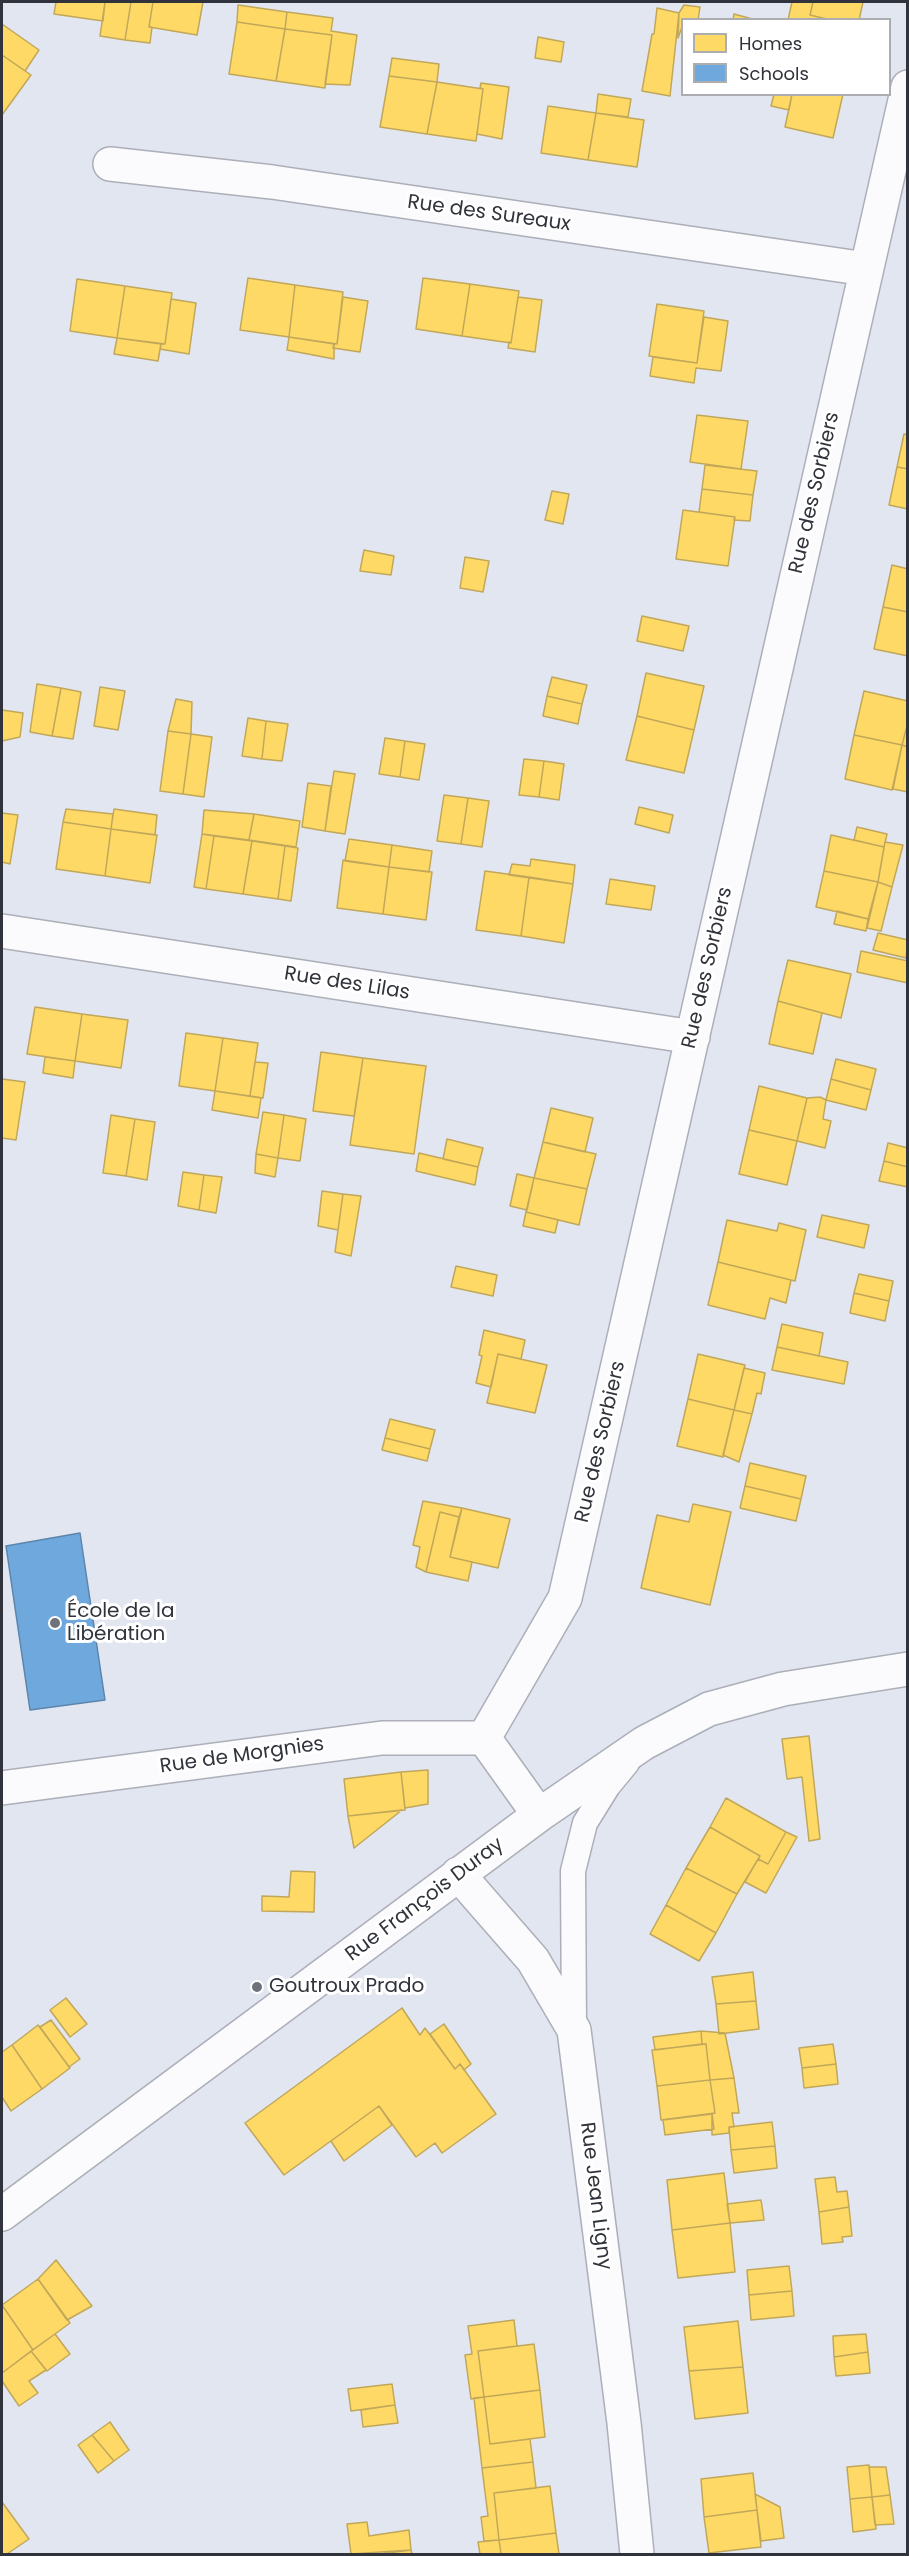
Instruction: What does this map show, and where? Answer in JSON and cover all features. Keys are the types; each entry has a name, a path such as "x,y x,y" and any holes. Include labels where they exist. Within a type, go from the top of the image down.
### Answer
{"street":[{"name":"Rue des Sorbiers","path":"484,1737 565,1598 908,87"},
{"name":"Rue des Sureaux","path":"111,164 272,182 866,269"},
{"name":"Rue des Lilas","path":"2,931 693,1037"},
{"name":"Rue François Duray","path":"2,2214 458,1874 644,1743 709,1709 783,1689 908,1669"},
{"name":"Rue de Morgnies","path":"2,1788 382,1738 484,1737"},
{"path":"484,1737 539,1815"},
{"name":"Rue Jean Ligny","path":"458,1874 533,1960 574,2031 624,2423 637,2554"}],"lane":[{"path":"574,2031 573,1871 585,1823 608,1786 644,1743"}],"building: Homes":[{"path":"56,2 105,2 103,21 54,14"},
{"path":"105,2 131,2 125,40 100,36"},
{"path":"131,2 153,2 149,27 152,27 150,43 125,40"},
{"path":"153,2 203,2 197,35 149,27"},
{"path":"792,2 813,2 810,15 823,18 788,18"},
{"path":"813,2 863,2 859,18 823,18 810,15"},
{"path":"238,5 287,12 285,29 237,22"},
{"path":"684,5 700,7 698,18 681,18 678,38 679,13"},
{"path":"657,8 679,13 670,96 642,91"},
{"path":"287,12 333,18 331,31 357,35 350,85 325,84 332,35 285,29"},
{"path":"734,14 749,18 733,18"},
{"path":"237,22 285,29 276,81 229,74"},
{"path":"2,24 39,50 25,71 2,55"},
{"path":"285,29 332,35 325,88 276,81"},
{"path":"538,37 564,42 561,62 535,58"},
{"path":"2,55 31,75 2,115"},
{"path":"392,58 439,64 437,82 389,76"},
{"path":"389,76 437,82 427,134 380,127"},
{"path":"437,82 483,89 476,141 427,134"},
{"path":"481,83 509,87 502,139 477,134 483,89 480,88"},
{"path":"598,94 631,99 628,117 596,113"},
{"path":"774,96 792,96 789,110 771,106"},
{"path":"792,96 843,96 833,138 785,127"},
{"path":"548,106 596,113 588,160 541,153"},
{"path":"596,113 644,120 637,167 588,160"},
{"path":"248,278 295,285 289,337 240,330"},
{"path":"423,278 470,284 462,336 416,329"},
{"path":"77,279 125,286 117,338 70,331"},
{"path":"470,284 519,291 511,343 462,336"},
{"path":"295,285 343,292 337,344 289,337"},
{"path":"125,286 172,293 165,344 117,338"},
{"path":"343,297 368,301 360,352 333,348 334,344 337,344"},
{"path":"518,297 542,300 535,352 508,348 509,342 511,343"},
{"path":"171,299 196,303 189,354 160,349 161,344 165,344"},
{"path":"657,304 704,311 697,363 649,356"},
{"path":"704,317 728,321 721,371 696,368 694,383 650,376 653,357 697,363"},
{"path":"289,337 334,344 334,359 287,350"},
{"path":"117,338 161,344 158,361 114,354"},
{"path":"697,415 748,421 741,469 690,462"},
{"path":"904,434 908,435 908,469 897,467"},
{"path":"705,465 757,471 753,495 702,489"},
{"path":"897,467 908,469 908,509 889,505"},
{"path":"702,489 753,495 750,521 699,512"},
{"path":"552,491 569,494 563,524 545,520"},
{"path":"683,510 735,517 728,566 676,559"},
{"path":"364,550 394,556 391,575 360,571"},
{"path":"465,557 489,561 483,592 460,588"},
{"path":"892,565 908,569 908,612 883,607"},
{"path":"883,607 908,612 908,656 874,649"},
{"path":"642,616 689,626 683,651 637,641"},
{"path":"646,673 704,686 694,730 637,716"},
{"path":"552,677 587,685 582,704 547,696"},
{"path":"37,684 61,688 52,736 30,732"},
{"path":"100,687 125,691 118,730 94,726"},
{"path":"61,688 81,692 73,739 52,736"},
{"path":"864,691 908,701 908,722 902,745 854,735"},
{"path":"547,696 582,704 578,724 543,716"},
{"path":"176,699 192,702 191,734 168,731"},
{"path":"2,710 23,713 20,737 2,741"},
{"path":"637,716 694,730 684,773 626,760"},
{"path":"248,718 266,721 262,759 242,756"},
{"path":"266,721 288,724 282,761 262,759"},
{"path":"908,722 908,747 902,745"},
{"path":"168,731 191,734 183,794 160,791"},
{"path":"191,734 212,737 204,797 183,794"},
{"path":"854,735 902,745 892,790 845,779"},
{"path":"385,738 405,741 400,777 379,774"},
{"path":"405,741 425,744 419,780 400,777"},
{"path":"902,745 908,747 908,792 893,789"},
{"path":"524,759 544,761 539,797 519,795"},
{"path":"544,761 564,764 559,800 539,797"},
{"path":"334,771 355,774 345,834 325,831"},
{"path":"308,783 331,786 325,831 302,827"},
{"path":"444,795 468,798 461,844 437,841"},
{"path":"468,798 489,801 482,847 461,844"},
{"path":"639,807 673,815 669,833 635,824"},
{"path":"66,809 113,814 111,829 63,822"},
{"path":"114,809 157,815 155,835 111,829"},
{"path":"204,810 254,814 249,840 202,834"},
{"path":"2,813 18,815 10,864 2,862"},
{"path":"254,814 300,821 296,847 249,840"},
{"path":"63,822 111,829 105,876 56,869"},
{"path":"857,827 887,834 884,847 854,840"},
{"path":"111,829 157,835 150,883 105,876"},
{"path":"202,834 214,836 206,889 194,887"},
{"path":"831,835 884,847 878,882 824,871"},
{"path":"214,836 252,841 243,894 206,889"},
{"path":"349,839 392,845 389,867 345,861"},
{"path":"252,841 285,846 278,899 243,894"},
{"path":"885,842 903,845 892,887 878,882"},
{"path":"392,845 432,851 429,872 389,867"},
{"path":"285,846 298,848 291,901 278,899"},
{"path":"531,859 575,865 573,884 509,875 512,864 530,866"},
{"path":"343,860 389,867 383,914 337,908"},
{"path":"389,867 432,872 426,920 383,914"},
{"path":"485,871 529,877 521,936 476,930"},
{"path":"824,871 878,882 868,919 816,907"},
{"path":"529,877 573,884 564,943 521,936"},
{"path":"610,879 655,886 651,910 606,904"},
{"path":"878,882 892,887 881,931 867,928"},
{"path":"837,911 868,919 866,931 834,924"},
{"path":"878,933 908,940 906,958 873,950"},
{"path":"861,951 908,961 908,983 857,972"},
{"path":"788,960 851,974 841,1018 778,1001"},
{"path":"778,1001 822,1013 813,1054 769,1044"},
{"path":"35,1007 82,1014 75,1061 27,1054"},
{"path":"82,1014 128,1020 121,1068 75,1061"},
{"path":"186,1033 223,1038 215,1091 179,1086"},
{"path":"223,1038 258,1043 250,1096 215,1091"},
{"path":"321,1052 363,1058 354,1116 313,1111"},
{"path":"45,1057 75,1061 73,1078 43,1073"},
{"path":"363,1058 426,1066 414,1154 350,1145"},
{"path":"836,1059 876,1069 871,1090 831,1079"},
{"path":"255,1062 268,1063 263,1098 250,1096"},
{"path":"2,1079 25,1082 16,1140 2,1138"},
{"path":"831,1079 871,1090 866,1110 826,1100"},
{"path":"759,1086 807,1098 797,1141 749,1130"},
{"path":"215,1091 261,1098 258,1118 212,1110"},
{"path":"820,1097 826,1100 823,1119 831,1121 825,1148 797,1141 807,1098"},
{"path":"551,1108 593,1118 585,1152 543,1142"},
{"path":"263,1112 284,1115 278,1158 256,1154"},
{"path":"111,1115 135,1119 126,1176 103,1173"},
{"path":"284,1115 306,1119 300,1161 278,1158"},
{"path":"135,1119 155,1122 147,1180 126,1176"},
{"path":"749,1130 797,1141 787,1185 739,1174"},
{"path":"447,1139 483,1148 478,1167 443,1159"},
{"path":"543,1142 596,1154 587,1189 534,1178"},
{"path":"888,1143 908,1148 908,1167 884,1161"},
{"path":"419,1153 478,1167 475,1185 416,1171"},
{"path":"256,1154 278,1158 275,1177 255,1173"},
{"path":"884,1161 908,1167 908,1187 879,1181"},
{"path":"183,1172 204,1175 199,1210 178,1206"},
{"path":"517,1174 534,1178 527,1210 510,1206"},
{"path":"204,1175 222,1177 216,1213 199,1210"},
{"path":"534,1178 587,1189 579,1225 526,1212"},
{"path":"322,1191 343,1194 338,1230 318,1226"},
{"path":"343,1194 361,1196 351,1256 335,1252"},
{"path":"526,1212 558,1220 555,1233 523,1226"},
{"path":"822,1215 869,1225 864,1248 817,1237"},
{"path":"727,1220 777,1231 779,1223 806,1230 795,1281 718,1262"},
{"path":"718,1262 791,1280 786,1303 770,1298 765,1319 708,1305"},
{"path":"456,1266 497,1275 493,1296 451,1287"},
{"path":"859,1274 893,1281 889,1301 854,1293"},
{"path":"854,1293 889,1301 885,1321 850,1313"},
{"path":"782,1324 823,1333 819,1356 777,1347"},
{"path":"484,1330 525,1340 521,1359 498,1354 491,1387 476,1383 482,1356 479,1355"},
{"path":"777,1347 848,1362 844,1384 772,1370"},
{"path":"498,1354 547,1365 535,1413 487,1403"},
{"path":"698,1354 745,1365 734,1410 688,1399"},
{"path":"744,1368 765,1373 761,1394 757,1393 752,1414 734,1410"},
{"path":"688,1399 734,1410 723,1457 677,1446"},
{"path":"734,1410 752,1414 739,1462 723,1455"},
{"path":"390,1419 435,1430 430,1449 385,1438"},
{"path":"385,1438 430,1449 427,1461 382,1450"},
{"path":"750,1463 806,1476 801,1499 745,1486"},
{"path":"745,1486 801,1499 796,1521 740,1508"},
{"path":"423,1501 462,1508 459,1517 440,1512 426,1572 416,1567 420,1547 413,1545"},
{"path":"693,1504 731,1512 710,1605 641,1588 657,1515 689,1522"},
{"path":"462,1508 510,1519 498,1568 450,1557"},
{"path":"440,1512 459,1517 450,1557 472,1562 468,1581 426,1572"},
{"path":"809,1736 820,1839 809,1841 802,1777 787,1779 782,1739"},
{"path":"428,1770 428,1804 405,1808 401,1772"},
{"path":"401,1772 405,1810 348,1816 344,1779"},
{"path":"726,1798 786,1832 768,1864 758,1859 760,1856 710,1827"},
{"path":"402,1810 354,1848 348,1816"},
{"path":"710,1827 760,1856 737,1894 686,1868"},
{"path":"786,1832 797,1837 766,1893 745,1882 758,1859 768,1864"},
{"path":"686,1868 737,1894 716,1933 666,1905"},
{"path":"291,1871 315,1872 314,1912 262,1911 262,1896 289,1897"},
{"path":"666,1905 716,1933 699,1961 650,1934"},
{"path":"753,1972 756,2001 716,2004 712,1977"},
{"path":"66,1998 87,2024 70,2037 50,2010"},
{"path":"756,2001 759,2029 719,2034 716,2004"},
{"path":"402,2008 420,2035 425,2028 455,2069 460,2064 496,2114 442,2153 435,2143 416,2157 379,2106 284,2175 245,2123"},
{"path":"51,2020 80,2059 69,2067 40,2027"},
{"path":"444,2024 471,2064 464,2070 460,2064 455,2069 430,2034"},
{"path":"38,2025 70,2068 42,2089 12,2045"},
{"path":"701,2031 702,2044 655,2050 653,2037"},
{"path":"701,2031 725,2033 734,2078 710,2080 706,2044 702,2044"},
{"path":"706,2044 710,2080 657,2086 652,2050"},
{"path":"833,2044 836,2064 802,2068 799,2048"},
{"path":"12,2045 42,2089 11,2111 2,2097 2,2052"},
{"path":"836,2064 838,2084 804,2088 802,2068"},
{"path":"734,2078 739,2113 732,2113 734,2127 729,2127 729,2133 712,2135 712,2114 715,2113 710,2080"},
{"path":"710,2080 715,2113 661,2120 657,2086"},
{"path":"379,2106 392,2125 344,2161 331,2141"},
{"path":"712,2114 714,2129 665,2135 663,2120"},
{"path":"772,2122 775,2146 731,2150 729,2127"},
{"path":"775,2146 777,2168 734,2173 731,2150"},
{"path":"724,2173 730,2223 672,2230 667,2180"},
{"path":"835,2177 837,2192 847,2191 849,2207 819,2212 815,2179"},
{"path":"761,2200 764,2220 730,2223 727,2204"},
{"path":"849,2207 852,2236 842,2237 843,2242 822,2244 819,2212"},
{"path":"730,2223 735,2272 678,2278 672,2230"},
{"path":"56,2260 92,2306 67,2320 38,2279"},
{"path":"789,2266 792,2291 749,2295 747,2270"},
{"path":"38,2279 70,2323 33,2350 2,2305"},
{"path":"792,2291 794,2316 751,2320 749,2295"},
{"path":"2,2305 33,2350 2,2373"},
{"path":"514,2320 517,2346 478,2351 484,2397 471,2399 465,2355 472,2354 468,2326"},
{"path":"738,2321 743,2367 689,2371 684,2327"},
{"path":"55,2334 70,2354 47,2371 31,2351"},
{"path":"866,2334 868,2352 834,2357 833,2336"},
{"path":"534,2344 540,2390 484,2397 478,2351"},
{"path":"31,2351 46,2370 29,2381 38,2393 19,2406 2,2381 2,2373"},
{"path":"868,2352 870,2373 836,2376 834,2357"},
{"path":"743,2367 748,2413 695,2419 689,2371"},
{"path":"392,2384 395,2405 351,2411 348,2389"},
{"path":"540,2390 545,2437 490,2444 484,2397"},
{"path":"484,2397 490,2444 530,2439 533,2462 482,2468 474,2398"},
{"path":"395,2405 398,2423 363,2427 361,2410"},
{"path":"110,2422 129,2450 114,2461 92,2435"},
{"path":"92,2435 114,2461 98,2473 78,2445"},
{"path":"533,2462 536,2488 494,2493 499,2540 484,2541 481,2517 488,2516 482,2468"},
{"path":"869,2465 872,2497 850,2499 847,2467"},
{"path":"869,2467 886,2467 890,2495 872,2497"},
{"path":"753,2473 757,2510 704,2517 701,2479"},
{"path":"550,2486 556,2533 499,2540 494,2493"},
{"path":"755,2494 780,2507 784,2538 761,2541"},
{"path":"890,2495 894,2524 875,2525 872,2497"},
{"path":"872,2497 876,2529 853,2532 850,2499"},
{"path":"2,2502 29,2539 7,2554 2,2554"},
{"path":"757,2510 761,2547 709,2553 704,2517"},
{"path":"367,2522 369,2536 409,2530 411,2550 351,2554 347,2524"},
{"path":"556,2533 559,2554 501,2554 499,2540"},
{"path":"499,2540 501,2554 480,2554 478,2542"},
{"path":"411,2550 412,2554 380,2554"}],"building: Schools":[{"name":"École de la Libération","path":"80,1533 105,1700 30,1710 6,1546"}],"place":[{"name":"École de la Libération","path":"55,1623"},
{"name":"Goutroux Prado","path":"257,1987"}]}
